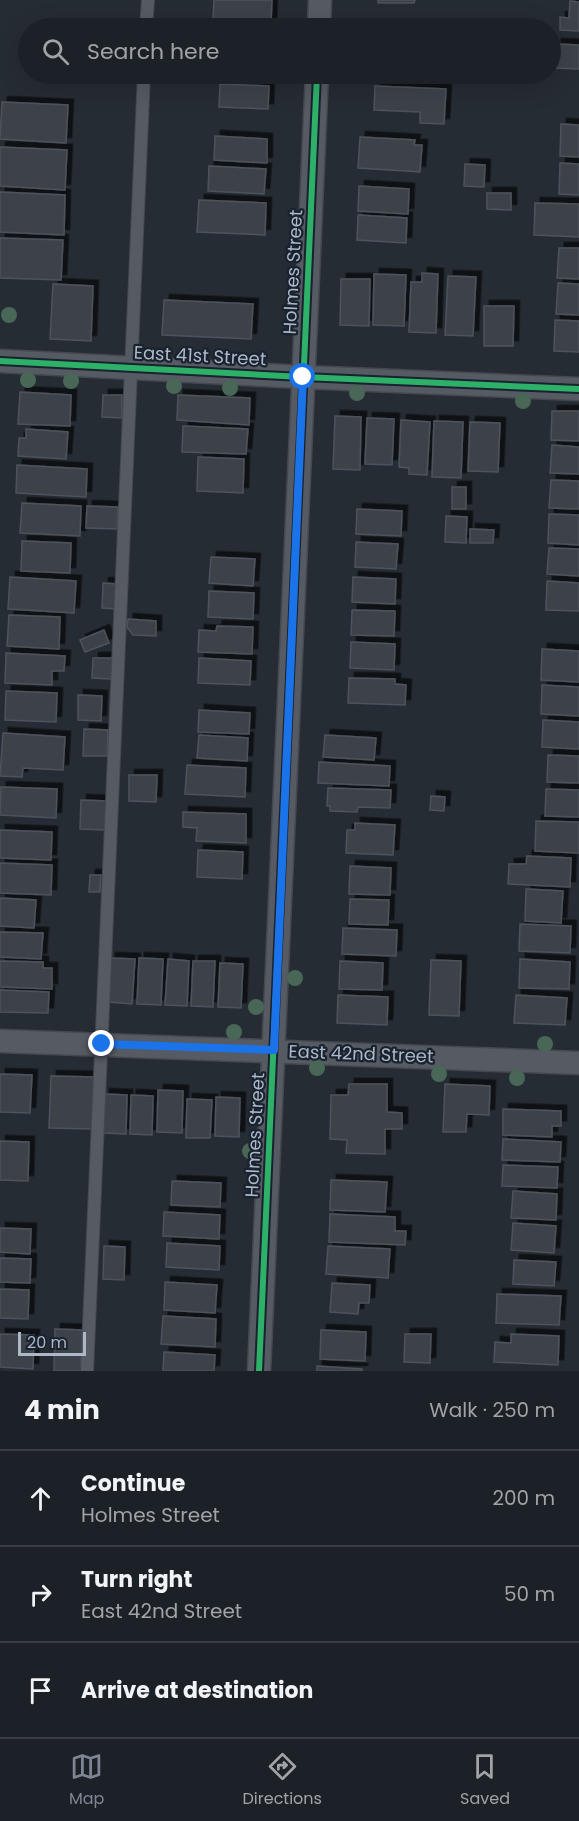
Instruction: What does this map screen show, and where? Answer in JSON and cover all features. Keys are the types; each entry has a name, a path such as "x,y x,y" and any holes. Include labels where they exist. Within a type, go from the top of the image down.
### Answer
{"street":[{"path":"319,18 320,0"},
{"name":"Holmes Street","path":"259,1371 317,84"},
{"name":"East 41st Street","path":"0,361 579,389"},
{"name":"East 42nd Street","path":"0,1041 579,1063"}],"lane":[{"path":"147,18 148,0"},
{"path":"87,1371 144,84"}],"building":[{"path":"214,0 272,0 271,18 213,18"},
{"path":"378,0 415,0 414,3 378,3"},
{"path":"570,1 579,2 579,31 561,30 560,17 569,18"},
{"path":"561,44 579,45 579,69 561,68"},
{"path":"220,84 269,86 268,109 219,107"},
{"path":"375,86 446,89 444,124 420,123 420,112 374,110"},
{"path":"2,102 68,105 66,143 0,139"},
{"path":"561,124 579,125 579,157 560,156"},
{"path":"215,136 267,139 267,163 214,160"},
{"path":"360,137 415,140 414,145 422,145 420,172 358,168"},
{"path":"0,147 67,150 65,190 0,186"},
{"path":"560,163 579,164 579,195 559,194"},
{"path":"465,164 485,165 484,187 464,186"},
{"path":"209,166 266,169 264,194 208,191"},
{"path":"359,186 409,189 408,214 358,211"},
{"path":"0,192 65,195 64,235 0,232"},
{"path":"487,193 511,193 511,210 487,209"},
{"path":"199,200 266,203 265,235 197,232"},
{"path":"535,203 579,204 579,237 534,235"},
{"path":"358,215 407,218 406,243 357,240"},
{"path":"0,238 63,240 61,280 0,278"},
{"path":"559,248 579,248 579,279 557,278"},
{"path":"422,273 438,274 436,333 409,332 411,282 422,282"},
{"path":"374,274 406,275 404,326 373,325"},
{"path":"448,276 476,277 473,336 445,335"},
{"path":"341,279 370,279 369,326 340,325"},
{"path":"558,283 579,284 579,315 556,314"},
{"path":"53,284 93,286 91,341 50,339"},
{"path":"164,300 253,304 251,339 162,335"},
{"path":"484,306 514,306 513,346 484,346"},
{"path":"555,320 579,321 579,352 554,351"},
{"path":"20,392 71,395 70,426 18,424"},
{"path":"103,395 122,395 122,418 102,417"},
{"path":"178,395 250,398 249,425 177,420"},
{"path":"552,411 579,411 579,441 551,440"},
{"path":"335,416 361,417 360,470 333,469"},
{"path":"367,418 394,419 392,465 365,464"},
{"path":"401,420 430,422 427,475 409,474 409,468 399,467"},
{"path":"434,421 463,422 461,478 432,477"},
{"path":"470,422 500,423 498,472 468,471"},
{"path":"183,426 248,429 246,454 182,452"},
{"path":"26,429 68,432 66,459 18,456 19,438 26,438"},
{"path":"552,445 579,447 579,474 550,473"},
{"path":"198,457 244,459 243,493 197,491"},
{"path":"17,465 87,469 86,497 16,493"},
{"path":"551,480 579,481 579,509 549,508"},
{"path":"452,487 466,487 466,509 452,509"},
{"path":"22,503 81,506 80,536 20,533"},
{"path":"87,506 118,507 117,529 86,528"},
{"path":"357,509 402,511 401,536 356,534"},
{"path":"549,514 579,515 579,545 548,543"},
{"path":"446,516 467,517 466,543 445,542"},
{"path":"470,529 494,530 493,543 470,543"},
{"path":"22,541 71,543 70,573 21,571"},
{"path":"356,542 398,544 396,569 355,567"},
{"path":"549,548 579,549 579,576 547,574"},
{"path":"211,557 255,559 253,586 209,583"},
{"path":"10,577 76,581 74,613 8,609"},
{"path":"353,577 396,579 395,604 352,602"},
{"path":"547,581 579,583 579,611 546,610"},
{"path":"103,583 117,584 116,609 102,608"},
{"path":"209,591 254,593 253,619 208,617"},
{"path":"352,610 395,611 394,636 351,635"},
{"path":"9,615 60,617 59,649 7,646"},
{"path":"128,619 156,621 156,636 133,635 127,627"},
{"path":"217,626 253,627 252,654 198,652 199,630 216,631"},
{"path":"104,630 109,643 85,652 80,640"},
{"path":"351,642 395,644 394,670 350,668"},
{"path":"542,649 579,651 579,682 541,680"},
{"path":"6,653 65,656 64,671 52,671 52,685 5,683"},
{"path":"93,658 113,658 111,679 92,678"},
{"path":"199,658 251,661 250,685 198,683"},
{"path":"349,678 395,679 395,684 406,685 405,705 348,703"},
{"path":"542,685 579,687 579,716 541,714"},
{"path":"6,691 57,693 56,722 5,720"},
{"path":"78,695 102,696 101,721 78,720"},
{"path":"199,710 250,713 249,734 198,732"},
{"path":"543,720 579,722 579,749 542,747"},
{"path":"84,729 108,730 107,756 83,756"},
{"path":"3,733 65,737 63,770 23,768 22,777 0,776"},
{"path":"199,735 248,738 247,761 197,758"},
{"path":"325,735 376,738 374,760 323,757"},
{"path":"548,755 579,756 579,783 547,782"},
{"path":"319,762 390,766 389,786 318,783"},
{"path":"187,765 246,768 245,797 185,794"},
{"path":"129,775 157,775 156,802 129,801"},
{"path":"1,787 57,789 56,818 0,815"},
{"path":"328,788 391,790 390,808 358,807 357,812 330,811 330,806 327,806"},
{"path":"546,789 579,790 579,817 545,816"},
{"path":"431,796 445,797 444,811 430,810"},
{"path":"81,800 106,801 105,830 80,829"},
{"path":"183,812 246,814 246,843 196,841 197,828 183,827"},
{"path":"536,821 579,822 579,853 535,851"},
{"path":"355,823 395,825 393,855 346,853 347,830 355,830"},
{"path":"0,830 52,832 51,860 0,858"},
{"path":"198,850 243,852 242,879 197,877"},
{"path":"527,856 571,858 570,887 508,884 509,864 526,864"},
{"path":"0,863 52,865 51,895 0,893"},
{"path":"350,866 391,868 390,895 349,894"},
{"path":"90,875 101,875 100,892 89,892"},
{"path":"526,889 563,891 561,923 525,921"},
{"path":"0,898 36,900 34,928 0,926"},
{"path":"350,899 389,900 388,925 349,924"},
{"path":"520,924 571,926 570,953 519,951"},
{"path":"343,928 397,930 396,956 342,954"},
{"path":"0,932 43,933 41,959 0,957"},
{"path":"110,958 135,959 132,1004 108,1002"},
{"path":"139,958 163,959 161,1005 137,1004"},
{"path":"168,959 189,961 187,1006 165,1005"},
{"path":"520,959 570,962 569,989 519,988"},
{"path":"431,960 461,961 459,1016 429,1015"},
{"path":"0,961 43,962 43,968 52,968 52,989 0,987"},
{"path":"193,961 215,961 213,1007 191,1006"},
{"path":"340,961 383,963 382,990 339,989"},
{"path":"220,963 243,964 241,1008 218,1007"},
{"path":"0,990 49,992 48,1013 0,1012"},
{"path":"338,995 388,997 387,1025 337,1023"},
{"path":"516,995 567,998 565,1025 514,1023"},
{"path":"0,1074 32,1075 30,1113 0,1112"},
{"path":"51,1076 95,1077 93,1129 49,1128"},
{"path":"349,1084 387,1084 387,1112 402,1113 402,1129 385,1129 385,1154 346,1153 347,1140 330,1139 331,1095 348,1095"},
{"path":"445,1084 490,1086 489,1115 467,1114 466,1132 443,1132"},
{"path":"158,1090 183,1091 182,1133 157,1132"},
{"path":"104,1094 127,1095 126,1134 103,1133"},
{"path":"131,1095 153,1096 152,1135 130,1134"},
{"path":"216,1097 240,1098 239,1137 215,1136"},
{"path":"187,1099 212,1100 210,1138 186,1138"},
{"path":"503,1109 561,1111 561,1126 552,1126 552,1137 503,1135"},
{"path":"503,1139 561,1142 560,1162 502,1160"},
{"path":"0,1141 29,1142 28,1181 0,1180"},
{"path":"503,1165 558,1167 557,1188 502,1186"},
{"path":"331,1180 387,1182 385,1212 330,1210"},
{"path":"172,1181 221,1183 220,1207 171,1205"},
{"path":"513,1191 557,1194 556,1220 511,1218"},
{"path":"164,1212 220,1215 219,1239 163,1236"},
{"path":"330,1214 395,1217 395,1231 406,1231 405,1245 329,1242"},
{"path":"513,1223 556,1226 554,1253 511,1250"},
{"path":"0,1228 31,1229 30,1254 0,1252"},
{"path":"167,1243 220,1246 219,1270 166,1267"},
{"path":"104,1246 125,1247 124,1280 103,1279"},
{"path":"328,1246 390,1249 388,1278 326,1274"},
{"path":"0,1258 31,1259 30,1283 0,1282"},
{"path":"514,1260 556,1262 554,1286 513,1284"},
{"path":"165,1282 217,1285 215,1313 164,1310"},
{"path":"332,1283 370,1285 369,1303 359,1303 358,1314 330,1312"},
{"path":"0,1289 29,1290 28,1319 0,1318"},
{"path":"497,1294 561,1296 559,1325 496,1323"},
{"path":"163,1316 216,1319 215,1347 161,1344"},
{"path":"55,1329 82,1330 81,1371 54,1371"},
{"path":"321,1330 366,1332 365,1361 320,1359"},
{"path":"0,1334 34,1335 33,1369 0,1367"},
{"path":"405,1334 431,1334 430,1363 404,1362"},
{"path":"511,1334 559,1336 558,1365 494,1362 495,1342 511,1343"},
{"path":"164,1352 215,1355 214,1371 163,1371"},
{"path":"317,1366 362,1369 362,1371 317,1371"}],"cycle path":[{"path":"259,1371 317,84"},
{"path":"0,361 579,389"}],"route":[{"path":"102,1044 274,1050 303,377"}]}
